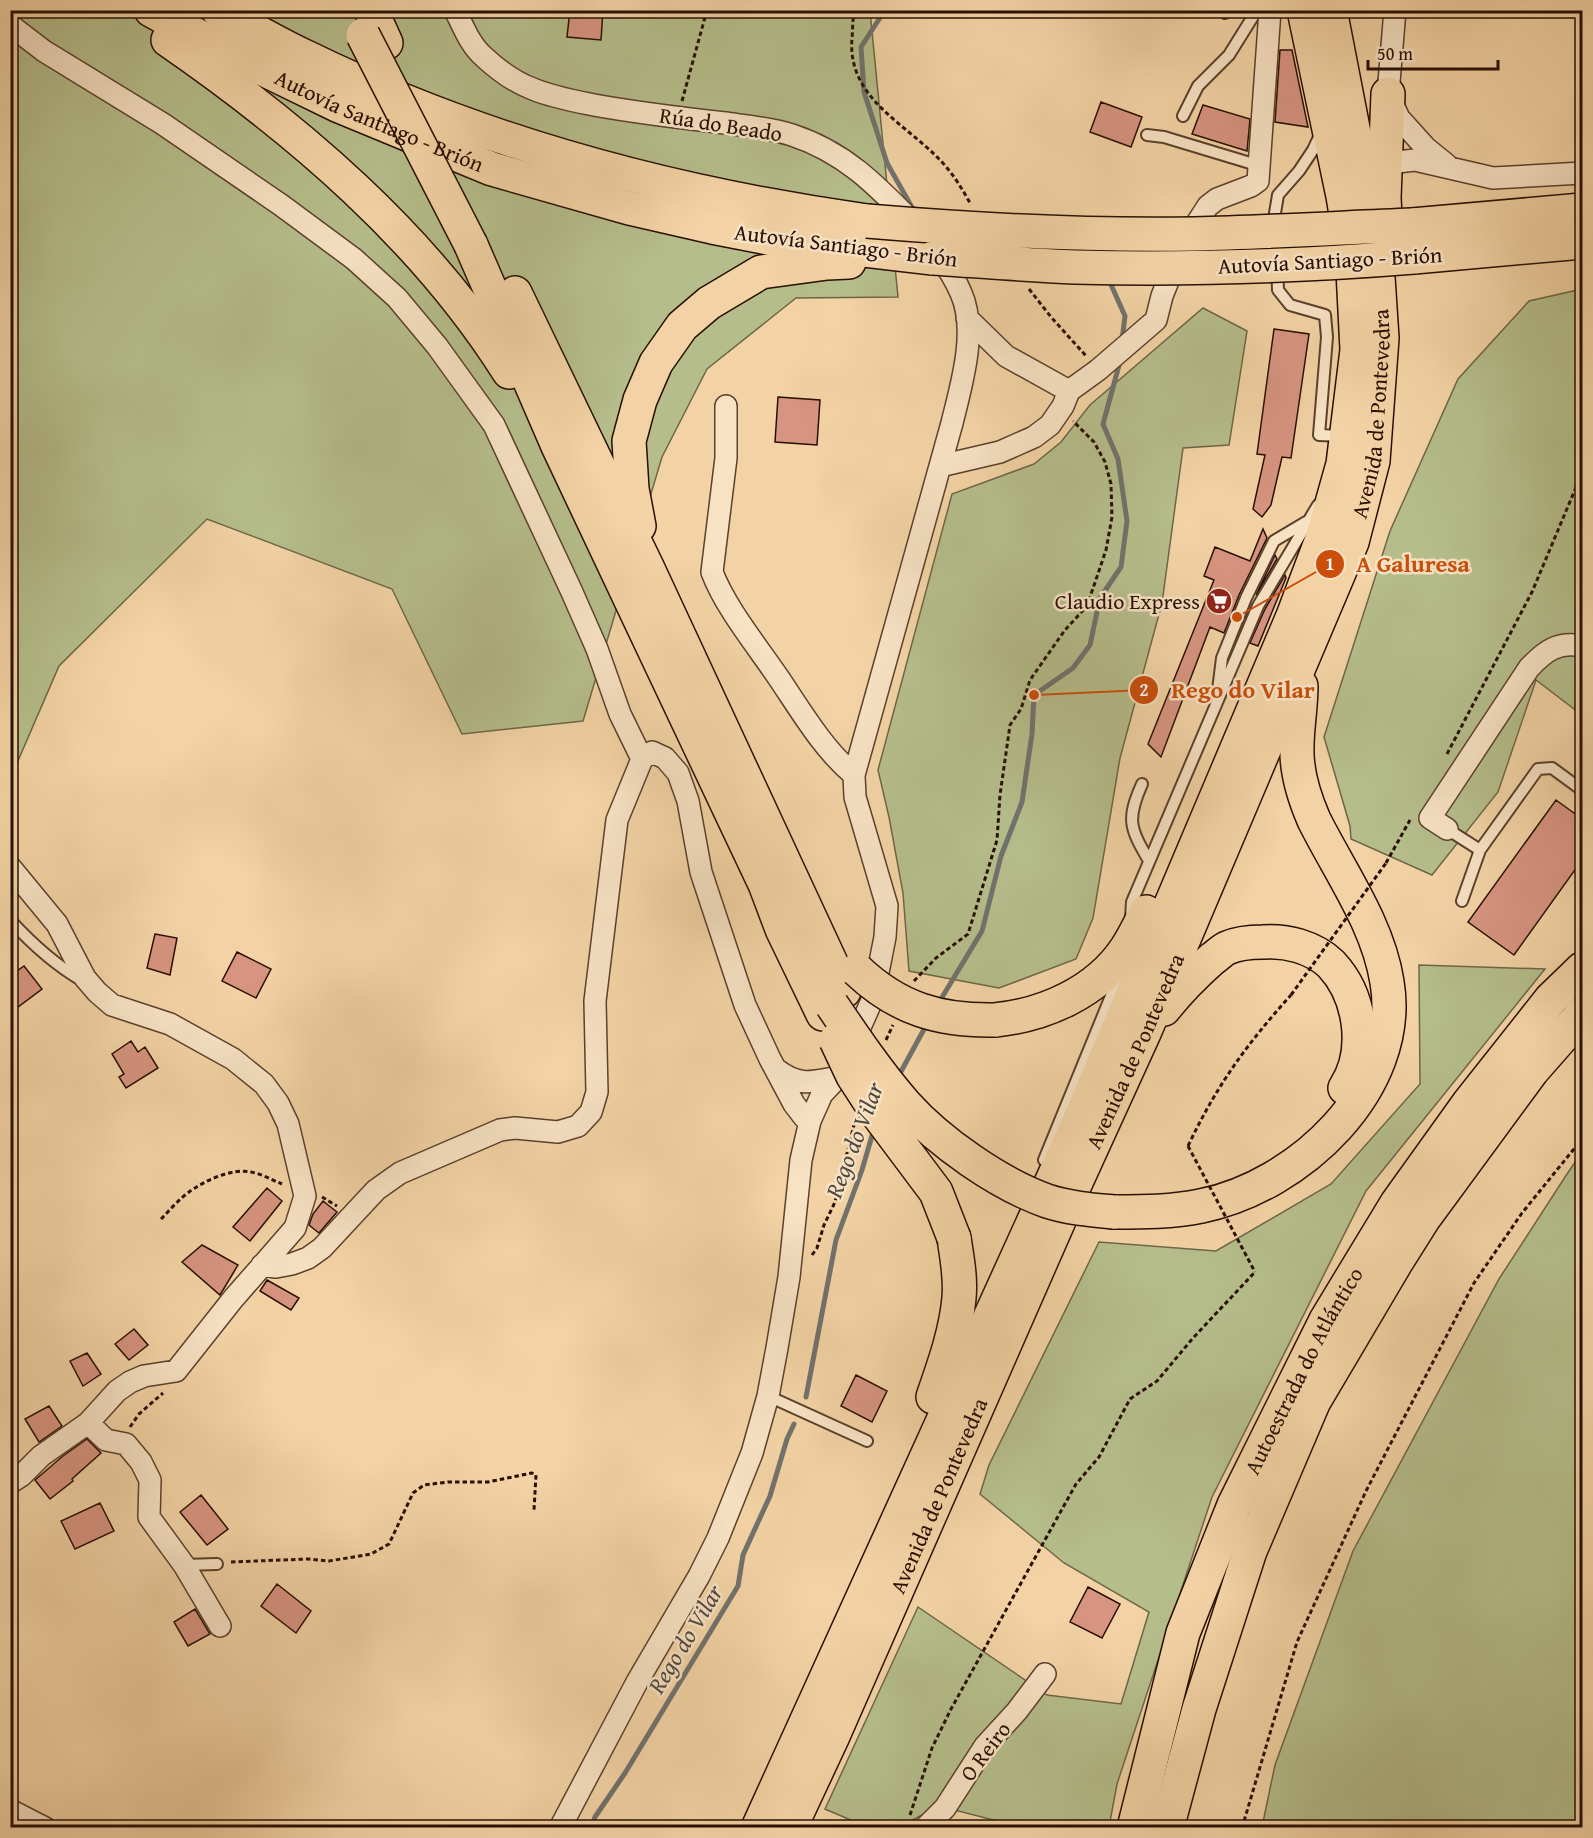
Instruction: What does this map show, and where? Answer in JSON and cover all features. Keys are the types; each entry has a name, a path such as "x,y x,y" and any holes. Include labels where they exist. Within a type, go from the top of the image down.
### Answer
{"highway":[{"path":"130,10 290,132 374,207 424,259 482,331 558,446"},
{"name":"Autovía Santiago - Brión","path":"151,10 216,46 337,105 492,169 629,208 778,240 890,257 1075,267 1178,267 1345,262 1582,242"},
{"name":"Autovía Santiago - Brión","path":"218,10 306,57 363,84 448,118 536,148 706,194 867,221 1024,232 1204,233 1413,225 1582,210"},
{"path":"1304,10 1343,196 1364,249"},
{"path":"1330,10 1364,249"},
{"path":"368,25 648,569 781,886 782,929 839,995 913,1090 972,1142 1017,1168 1054,1185 1086,1192 1115,1203 1161,1212 1202,1206 1239,1194 1270,1179 1304,1156 1339,1126 1359,1100 1374,1073 1384,1046 1389,1022 1388,983 1378,946 1306,801 1298,771 1296,750 1302,662"},
{"path":"1380,300 1389,276 1384,198 1388,94"},
{"path":"480,242 558,446 781,886 839,995 854,1076 879,1116 936,1192 954,1238 959,1273 959,1298 946,1357 929,1411 858,1576 858,1606"},
{"name":"Avenida de Pontevedra","path":"789,1827 832,1738 1066,1203 1144,1033 1352,542 1373,461 1382,338 1380,300 1364,249"},
{"name":"Avenida de Pontevedra","path":"758,1827 1081,1117 1293,616 1322,539 1345,450 1357,350 1364,249"},
{"path":"648,569 632,489 629,441 640,400 656,363 682,326 709,303 760,272 890,257"},
{"path":"839,995 873,985 916,1009 942,1017 970,1020 995,1020 1033,1014 1060,1003 1099,979 1125,951 1135,935 1187,826 1208,814"},
{"path":"1115,1203 1230,1179 1297,1141 1347,1086 1359,1051 1359,1023 1345,982 1329,963 1308,949 1281,941 1247,942 1226,948 1188,979 1144,1033"},
{"path":"1551,999 1582,958"},
{"name":"Autoestrada do Atlántico","path":"1134,1827 1183,1633 1234,1505 1326,1320 1397,1203 1468,1104 1551,999 1582,969"},
{"name":"Autoestrada do Atlántico","path":"1167,1827 1199,1708 1250,1551 1314,1401 1424,1218 1532,1071 1582,1014"}],"street":[{"name":"Rúa do Beado","path":"455,10 482,56 498,69 532,89 567,100 624,110 758,127 791,135 829,150 853,165 881,189 920,230 947,267 962,294 967,318 964,374 854,775"},
{"path":"940,466 1000,452 1034,437 1050,425 1066,398 1156,320 1162,296 1180,248 1208,206 1217,199 1258,181 1270,10"},
{"path":"1395,10 1388,94 1399,118 1426,148 1455,170"},
{"path":"10,25 44,51 163,124 281,205 354,259 397,298 436,346 494,425 571,590 597,649 620,714 642,759"},
{"path":"1386,171 1397,162 1415,160 1493,178 1582,173"},
{"path":"967,318 1006,356 1066,398"},
{"path":"964,374 975,364 990,357 1006,356"},
{"path":"560,1827 637,1682 699,1576 718,1538 753,1453 768,1396 789,1277 801,1160 810,1121 822,1094 838,1077 873,998 887,918 888,906 855,797 854,775 834,757 751,638 716,583 712,572 726,458 726,406"},
{"path":"1447,829 1430,818 1529,668 1543,653 1559,645 1582,646"},
{"path":"262,1265 276,1267 308,1258 322,1248 376,1190 400,1173 500,1130 515,1128 558,1132 578,1126 591,1112 597,1092 595,1001 617,820 642,759 652,752 665,758 678,773 687,801 701,872 745,1005 794,1104 810,1121"},
{"path":"10,867 57,924 91,985 112,1005 170,1024 233,1059 264,1084 278,1103 288,1124 305,1196 295,1228 233,1299 176,1371 144,1376 130,1382 117,1391 88,1424 41,1456 21,1476 10,1483"},
{"path":"776,1070 797,1082 838,1077"},
{"path":"88,1424 106,1440 126,1444 141,1462 150,1480 149,1517 184,1565 220,1626"},
{"name":"O Reiro","path":"918,1822 945,1808 985,1746 1017,1711 1045,1674"},
{"path":"10,1810 45,1827"}],"lane":[{"path":"1183,116 1198,86 1229,54 1257,10"},
{"path":"1039,1171 1111,996 1125,951 1132,902 1149,861 1258,606 1309,520 1345,450 1319,435 1327,337 1325,315 1290,305 1278,290 1275,213 1278,195 1299,171 1313,150 1327,119"},
{"path":"1147,135 1164,137 1260,166"},
{"path":"1215,706 1222,658 1246,598 1274,541 1309,520"},
{"path":"1462,901 1480,850 1538,769 1552,768 1582,790"},
{"path":"1142,784 1131,817 1133,829 1149,861"},
{"path":"1447,829 1480,850"},
{"path":"10,920 32,943 64,970 91,985"},
{"path":"1026,1204 1035,1182"},
{"path":"929,1411 949,1381 967,1340"},
{"path":"768,1396 867,1441"},
{"path":"184,1565 217,1564"}],"path":[{"path":"678,117 708,10"},
{"path":"855,10 851,50 859,80 878,107 919,139 939,159 972,206"},
{"path":"1023,281 1098,370"},
{"path":"914,981 936,958 968,934 997,840 1000,795 1010,725 1021,709 1030,680 1065,630 1087,606 1106,550 1112,517 1111,484 1105,462 1094,442 1072,420 1066,398"},
{"path":"1443,762 1532,592 1582,473"},
{"path":"918,1822 932,1748 951,1709 1077,1484 1099,1456 1130,1399 1157,1381 1193,1338 1255,1272 1188,1146 1205,1109 1230,1069 1291,995 1386,863 1415,813"},
{"path":"882,1049 894,1021"},
{"path":"789,1277 817,1248 835,1202 855,1122"},
{"path":"1242,1827 1297,1642 1366,1491 1474,1283 1522,1213 1582,1139"},
{"path":"161,1219 188,1192 216,1178 242,1171 253,1172 292,1188 316,1192 350,1216"},
{"path":"122,1444 128,1428 139,1414 167,1390 176,1371"},
{"path":"217,1564 253,1560 329,1561 371,1554 388,1544 413,1493 424,1485 488,1482 532,1473 536,1475 534,1510"}],"green space":[{"path":"11,11 870,11 898,297 796,298 707,369 662,457 583,721 462,734 392,589 207,519 59,666 11,777"},
{"path":"1582,289 1582,715 1536,680 1498,792 1432,875 1351,839 1350,826 1324,737 1390,531 1458,379 1529,301"},
{"path":"1203,308 1247,331 1229,445 1183,448 1162,603 1120,758 1093,918 1076,959 999,988 909,971 903,893 878,770 952,494 1034,464 1061,442 1090,405"},
{"path":"1419,965 1545,969 1366,1191 1212,1497 1117,1784 1109,1827 1012,1827 1013,1825 939,1806 899,1827 867,1827 825,1809 918,1607 1047,1695 1121,1704 1149,1612 1064,1563 980,1494 989,1465 1099,1242 1216,1251 1331,1184 1420,1084"},
{"path":"1582,1152 1582,1827 1262,1827 1275,1765 1353,1551 1499,1279"}],"building":[{"path":"570,10 603,10 601,40 567,37"},
{"path":"1280,50 1292,50 1308,127 1275,122"},
{"path":"1101,102 1142,117 1131,147 1090,132"},
{"path":"1203,105 1250,119 1247,151 1192,134"},
{"path":"1274,329 1309,334 1291,458 1282,457 1271,505 1262,517 1253,509 1265,455 1257,454"},
{"path":"778,397 820,400 817,445 775,442"},
{"path":"1263,529 1267,538 1239,595 1224,633 1210,627 1161,757 1148,744 1214,580 1204,576 1215,547 1250,561"},
{"path":"1275,555 1277,559 1256,595"},
{"path":"1285,575 1286,578 1258,646 1250,643 1265,609"},
{"path":"1556,800 1582,819 1582,860 1514,955 1468,922"},
{"path":"155,934 177,938 170,975 147,968"},
{"path":"237,952 271,969 256,998 222,981"},
{"path":"24,966 42,989 10,1013 10,976"},
{"path":"131,1041 138,1052 145,1047 158,1068 126,1088 119,1077 124,1074 112,1054"},
{"path":"267,1188 282,1201 250,1241 233,1227"},
{"path":"323,1201 337,1212 319,1233 309,1225 313,1214"},
{"path":"202,1245 238,1265 220,1295 182,1262"},
{"path":"267,1280 299,1298 291,1310 260,1291"},
{"path":"134,1329 148,1345 129,1360 115,1344"},
{"path":"87,1353 101,1374 83,1386 70,1361"},
{"path":"856,1375 887,1391 872,1422 841,1406"},
{"path":"49,1406 62,1426 39,1442 25,1419"},
{"path":"87,1439 101,1453 72,1479 73,1481 50,1499 35,1480"},
{"path":"201,1495 228,1529 207,1545 180,1512"},
{"path":"100,1503 114,1531 75,1549 61,1521"},
{"path":"277,1584 311,1611 296,1633 261,1606"},
{"path":"1088,1587 1120,1604 1102,1638 1070,1622"},
{"path":"195,1609 210,1634 188,1646 174,1622"}],"waterway":[{"name":"Rego do Vilar","path":"885,10 861,47 864,92 887,163 914,211"},
{"name":"Rego do Vilar","path":"1108,278 1125,316 1122,340"},
{"name":"Rego do Vilar","path":"938,1004 982,931 1001,856 1022,802 1032,734 1034,695 1073,668 1090,645 1100,598 1121,567 1127,521 1118,459 1103,424 1121,358"},
{"name":"Rego do Vilar","path":"898,1077 928,1022"},
{"name":"Rego do Vilar","path":"806,1397 836,1240 862,1170 874,1129"},
{"name":"Rego do Vilar","path":"591,1828 595,1817 625,1773 738,1586 743,1555 770,1496 787,1439 794,1424"}],"place":[{"name":"Claudio Express","path":"1219,601"},
{"name":"A Galuresa","path":"1237,617"},
{"name":"Rego do Vilar","path":"1034,695"}]}
